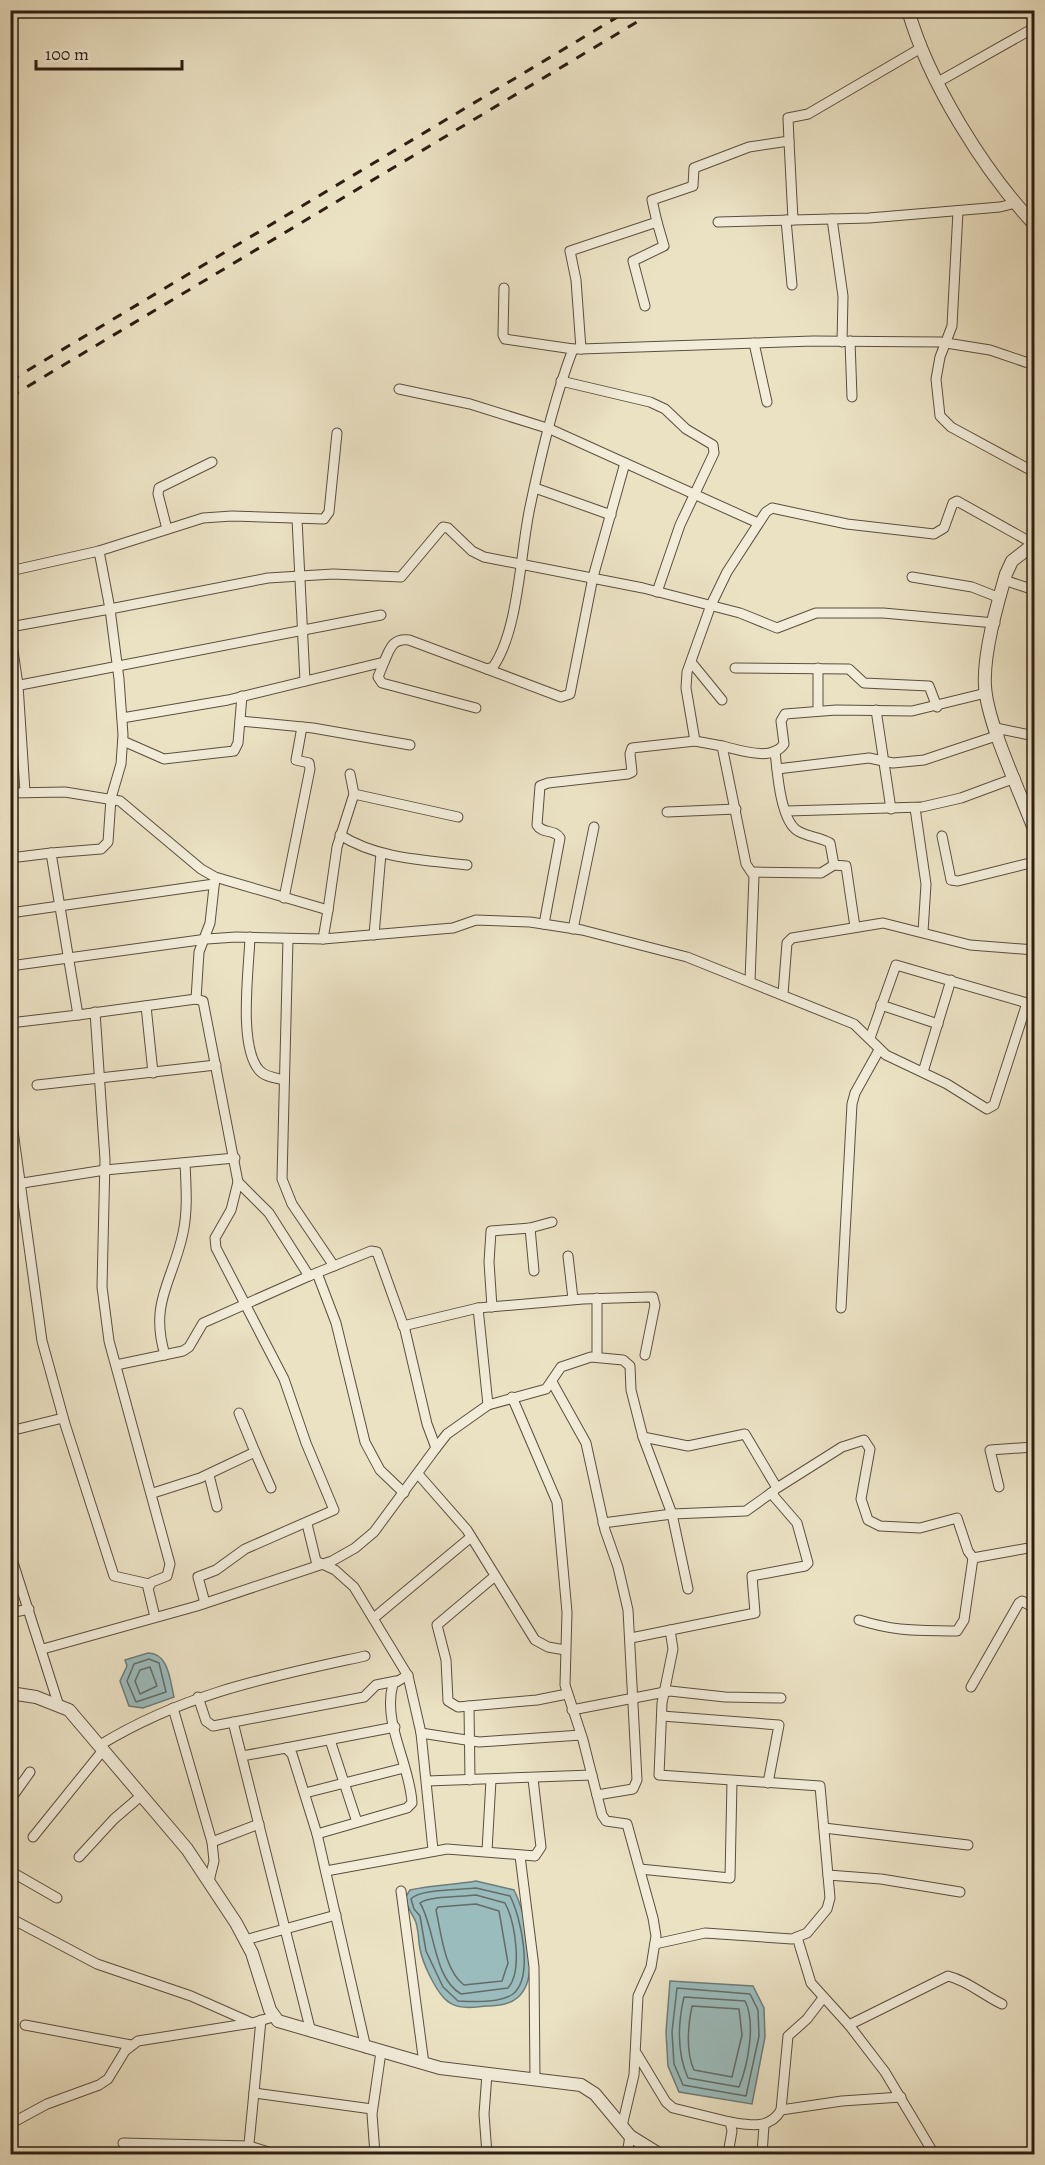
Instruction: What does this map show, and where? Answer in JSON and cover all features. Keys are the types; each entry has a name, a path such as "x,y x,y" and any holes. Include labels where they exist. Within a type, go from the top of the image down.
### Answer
{"street":[{"path":"908,10 921,48 976,148 1016,203 1035,224"},
{"path":"938,82 1032,29"},
{"path":"792,285 788,118 808,114 921,48"},
{"path":"645,306 633,261 635,257 664,246 652,200 693,186 694,168 749,147 789,141"},
{"path":"718,222 832,219 958,211 1016,203"},
{"path":"958,211 952,326 947,343 939,357 936,379 939,410 943,421 1035,472"},
{"path":"832,219 843,296 852,397"},
{"path":"487,669 495,664 505,642 535,488 561,381 577,349 576,280 570,251 657,222"},
{"path":"504,288 503,335 505,339 577,349 846,341 947,343 990,350 1035,365"},
{"path":"754,343 767,402"},
{"path":"561,381 650,402 665,409 686,429 713,445 714,453 673,543 657,592"},
{"path":"399,389 470,404 550,429 694,497 758,523"},
{"path":"10,571 99,551 216,516 321,520 327,517 337,433"},
{"path":"167,530 158,494 159,488 212,462"},
{"path":"476,708 382,683 378,677 392,644 403,639 561,697 568,696 593,577 625,463"},
{"path":"535,488 611,515"},
{"path":"695,741 686,688 691,662 711,605 737,554 769,509 776,508 847,524 934,534 944,528 953,503 957,501 1035,544 1012,561 1004,580 986,667 986,693 998,732 1035,829"},
{"path":"297,519 305,681"},
{"path":"25,792 10,628 268,578 299,575 401,577 445,527 478,555 593,577 711,605 781,628 816,613 883,613 994,624"},
{"path":"10,858 101,849 106,846 111,798 122,764 123,718 110,609 99,551"},
{"path":"912,577 972,587 1000,598"},
{"path":"1004,580 1035,590"},
{"path":"14,686 381,615"},
{"path":"123,718 242,696 384,662"},
{"path":"691,662 722,700"},
{"path":"735,668 849,669 864,683 929,686 937,707"},
{"path":"818,668 818,711"},
{"path":"544,924 560,838 537,825 540,786 548,783 628,774 632,772 630,754 632,748 695,741 758,753 775,751 784,744 782,715 818,711 912,711 937,707 986,693"},
{"path":"123,741 164,759 230,752 237,748 242,696"},
{"path":"876,710 891,809"},
{"path":"240,721 302,727 410,745"},
{"path":"284,898 310,766 296,760 302,727"},
{"path":"777,769 869,758 884,761 924,760 998,732 1035,736"},
{"path":"722,746 746,864 753,872 755,880 750,981"},
{"path":"775,751 781,798 797,830 830,843 834,865"},
{"path":"323,939 340,835 349,816 354,794 350,774"},
{"path":"787,810 915,808 962,798 1015,778"},
{"path":"10,793 65,792 111,798 133,810 215,881"},
{"path":"354,794 458,817"},
{"path":"915,808 926,884 923,932"},
{"path":"667,812 736,809"},
{"path":"573,929 594,827"},
{"path":"340,835 353,843 381,853 467,865"},
{"path":"942,836 951,880 958,881 1035,862"},
{"path":"51,853 78,1015"},
{"path":"374,935 381,853"},
{"path":"753,872 821,873 834,865 846,866 855,927"},
{"path":"196,999 199,952 210,923 215,881"},
{"path":"10,913 215,881 328,910"},
{"path":"10,966 205,939 250,937 323,939 453,928 468,922 487,919 544,924 687,957 783,994 854,1024 870,1038 879,1050 987,1109 992,1108 1031,1003 896,965 870,1038"},
{"path":"783,994 789,939 855,927 893,923 970,945 1035,950"},
{"path":"250,937 248,1033 250,1051 263,1074 284,1080"},
{"path":"288,939 282,1179 292,1204 334,1266"},
{"path":"923,1072 951,980"},
{"path":"10,1023 196,999 204,1004 238,1182 231,1210 214,1242 284,1379 306,1443 334,1508 333,1513 245,1549 216,1570 198,1577 204,1603"},
{"path":"881,1005 938,1024"},
{"path":"146,1006 153,1073"},
{"path":"10,1109 40,1329 63,1418 114,1576 149,1584 167,1576 171,1569 103,1309 105,1170 96,1012"},
{"path":"841,1308 852,1104 855,1093 879,1050"},
{"path":"37,1085 216,1065"},
{"path":"10,1185 105,1170 235,1158"},
{"path":"165,1355 159,1336 159,1310 183,1236 187,1203 185,1163"},
{"path":"238,1182 269,1214 313,1274 336,1323 365,1442 380,1470 404,1493"},
{"path":"492,1307 489,1284 490,1233 496,1228 530,1228 552,1222"},
{"path":"530,1228 534,1271"},
{"path":"116,1365 183,1351 189,1347 203,1323 245,1302 313,1274 371,1251 376,1252 403,1326 427,1424 436,1448"},
{"path":"568,1256 573,1299"},
{"path":"597,1298 597,1356"},
{"path":"403,1326 478,1308 573,1299 653,1298 655,1305 645,1355"},
{"path":"478,1308 488,1405"},
{"path":"43,1649 204,1603 322,1565 356,1548 374,1532 447,1434 488,1405 546,1389 561,1367 597,1356 629,1363 631,1390 643,1437 672,1514 688,1589"},
{"path":"552,1382 586,1443 603,1523 622,1583 632,1638 636,1785 628,1790 597,1795"},
{"path":"512,1397 557,1503 567,1612 563,1672 567,1694 604,1819 627,1824 653,1918 655,1944 651,1967 638,1996 637,2054 622,2126"},
{"path":"238,1413 271,1488"},
{"path":"10,1431 63,1418"},
{"path":"632,1638 755,1613 752,1576 805,1566 808,1563 797,1523 774,1491 745,1434 688,1446 643,1437"},
{"path":"603,1523 672,1514 746,1510 842,1447 864,1440 870,1449 861,1499 868,1520 880,1526 920,1528 957,1518 968,1551 973,1558 960,1630 899,1631 859,1620"},
{"path":"999,1487 990,1450 1035,1446"},
{"path":"153,1494 208,1475 255,1452"},
{"path":"418,1474 471,1537 535,1640 548,1647 565,1650"},
{"path":"208,1475 217,1507"},
{"path":"306,1524 316,1561 335,1570 354,1587 375,1617 408,1675 421,1733 434,1850"},
{"path":"375,1617 471,1537"},
{"path":"973,1558 1035,1547"},
{"path":"10,1553 43,1649 58,1703"},
{"path":"495,1576 436,1625 446,1660 448,1701 458,1707 528,1701 567,1694"},
{"path":"149,1584 148,1591 155,1617"},
{"path":"970,1687 1019,1603 1022,1601 1035,1608"},
{"path":"10,1613 29,1609"},
{"path":"655,1944 705,1933 797,1937 807,1933 830,1905 820,1786 659,1775 664,1691 672,1654 670,1630"},
{"path":"33,1837 102,1747 173,1708 198,1697 240,1684 365,1656"},
{"path":"198,1697 207,1724 213,1726 364,1697 376,1685 396,1681 408,1675"},
{"path":"317,1834 410,1806 412,1798 394,1727 392,1694 396,1681"},
{"path":"572,1710 664,1691 781,1698"},
{"path":"12,1697 58,1703 79,1719 142,1795 209,1881 245,1940 273,2017 284,2024 424,2064 586,2087 630,2136 660,2154"},
{"path":"469,1706 470,1780"},
{"path":"173,1708 212,1842 214,1861 209,1881"},
{"path":"662,1716 779,1725 768,1783"},
{"path":"233,1722 311,2031"},
{"path":"242,1756 394,1727"},
{"path":"421,1733 471,1741 497,1742 581,1735"},
{"path":"330,1740 357,1822"},
{"path":"286,1748 292,1754 317,1834 366,2048"},
{"path":"305,1793 404,1768"},
{"path":"10,1800 30,1772"},
{"path":"428,1781 533,1779 592,1775"},
{"path":"326,1871 434,1850 487,1851 535,1856 541,1851 533,1779"},
{"path":"487,1851 491,1780"},
{"path":"640,1869 720,1879 730,1878 732,1781"},
{"path":"79,1857 114,1819 142,1795"},
{"path":"212,1842 259,1824"},
{"path":"824,1828 968,1845"},
{"path":"520,1856 534,1967 535,2080"},
{"path":"10,1871 57,1898"},
{"path":"828,1875 881,1879 960,1892"},
{"path":"401,1891 424,2064"},
{"path":"245,1940 336,1915"},
{"path":"10,1918 97,1964 191,1996 256,2022"},
{"path":"797,1937 805,1970 811,1983 849,2025 901,2097 934,2154"},
{"path":"849,2025 948,1977 963,1980 985,1996 1002,2004"},
{"path":"637,2054 666,2102 673,2108 729,2122 764,2125 777,2117 781,2110 788,2036 807,2019 823,1998"},
{"path":"25,2025 131,2045 146,2039 256,2022 273,2017"},
{"path":"249,2150 254,2093 256,2022"},
{"path":"10,2124 48,2104 99,2085 108,2079 131,2045"},
{"path":"375,2154 371,2137 372,2109 381,2052"},
{"path":"486,2154 484,2114 487,2074"},
{"path":"254,2093 372,2109"},
{"path":"781,2110 842,2101 901,2097"},
{"path":"728,2154 732,2130 729,2122"},
{"path":"762,2154 764,2125"},
{"path":"627,2154 630,2136"},
{"path":"123,2142 249,2150 275,2154"}],"water":[{"path":"148,1653 155,1654 164,1663 170,1676 174,1697 143,1708 129,1706 120,1681 127,1666 125,1660"},
{"path":"476,1881 514,1890 527,1929 529,1976 525,1989 513,2001 498,2005 455,2006 440,1993 426,1968 421,1955 416,1921 405,1898 410,1890"},
{"path":"670,1981 753,1986 764,2008 765,2037 752,2104 679,2092 668,2066 666,2032"}],"railway":[{"path":"10,381 629,10"},
{"path":"10,397 657,10"}]}
